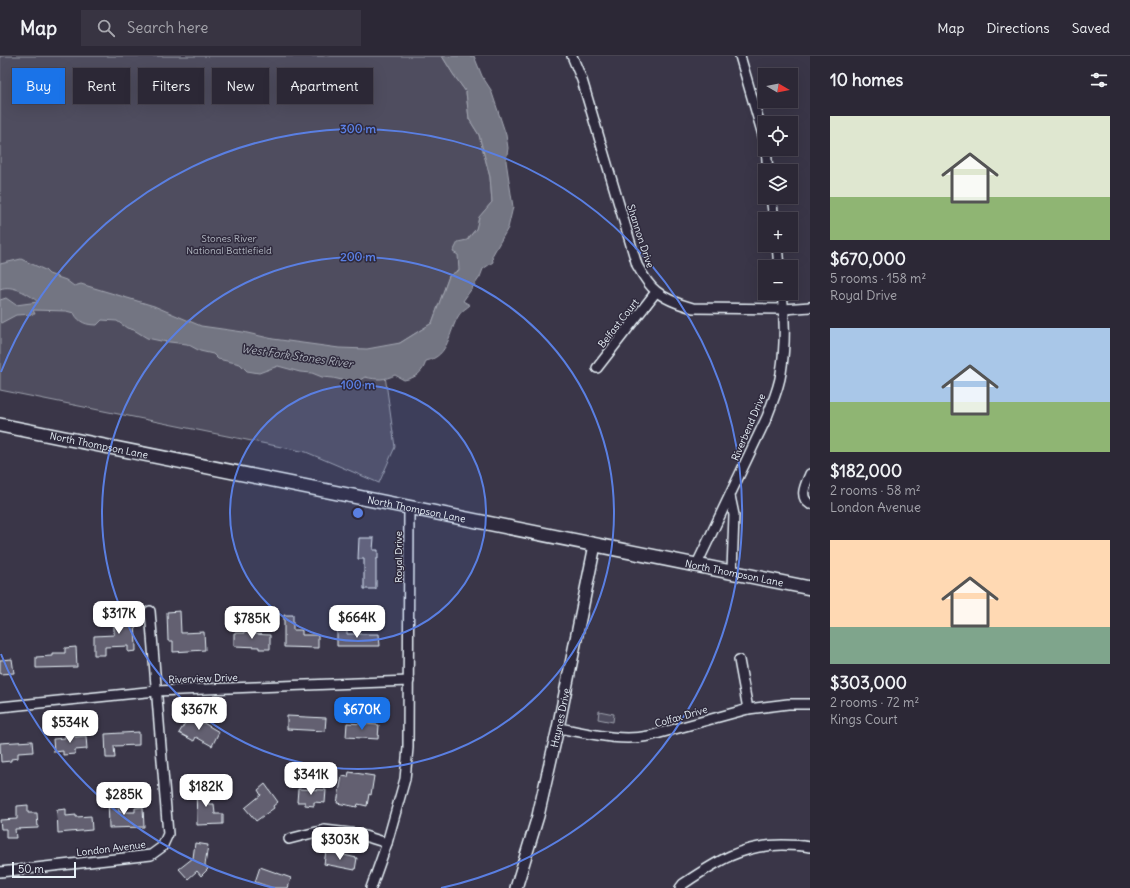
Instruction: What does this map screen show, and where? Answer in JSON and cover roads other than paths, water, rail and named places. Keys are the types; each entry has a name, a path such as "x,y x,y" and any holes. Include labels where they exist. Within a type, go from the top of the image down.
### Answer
{"main road":[{"name":"North Thompson Lane","path":"0,425 409,508 732,571 810,588"}],"street":[{"name":"Shannon Drive","path":"572,56 582,80 637,265 656,292 680,304 693,308 784,309 810,307"},
{"path":"740,56 758,118"},
{"name":"Belfast Court","path":"597,368 656,292"},
{"name":"Riverbend Drive","path":"697,564 767,417 781,374 784,309 783,300"},
{"path":"810,474 804,488 803,496 806,502 810,504"},
{"path":"730,496 734,515 732,571"},
{"name":"Royal Drive","path":"371,888 387,843 405,779 408,748 409,508"},
{"name":"Haynes Drive","path":"516,888 538,816 558,728 595,545"},
{"name":"London Avenue","path":"0,872 151,855 162,847 168,834 150,611"},
{"path":"739,660 748,709"},
{"name":"Riverview Drive","path":"0,707 156,691 408,681"},
{"name":"Colfax Drive","path":"558,728 624,739 637,738 748,709 788,704 810,704"},
{"path":"289,839 324,830 358,834 387,843"},
{"path":"680,888 683,884 712,865 738,852 767,845 799,845 810,847"}],"water":[{"name":"West Fork Stones River","path":"442,56 474,56 482,76 491,90 506,135 508,148 506,161 513,207 508,228 492,256 493,262 483,269 480,277 463,301 470,305 459,315 444,349 434,358 426,361 421,372 412,378 404,380 395,375 381,379 365,377 355,383 322,377 312,373 300,372 278,366 259,373 247,371 240,364 218,359 213,354 200,351 187,344 147,338 117,321 102,320 97,325 90,325 78,319 74,313 66,311 33,310 35,314 16,315 1,323 0,322 0,300 6,298 16,305 38,302 25,293 15,289 0,289 0,264 21,259 45,270 49,274 66,280 74,286 81,284 154,306 201,326 243,332 273,339 339,348 367,349 400,343 432,323 449,276 459,270 458,255 453,252 458,242 467,240 476,229 479,217 492,202 490,177 479,135 469,119 466,92"}],"park label":[{"name":"Stones River National Battlefield","path":"229,244"}]}
